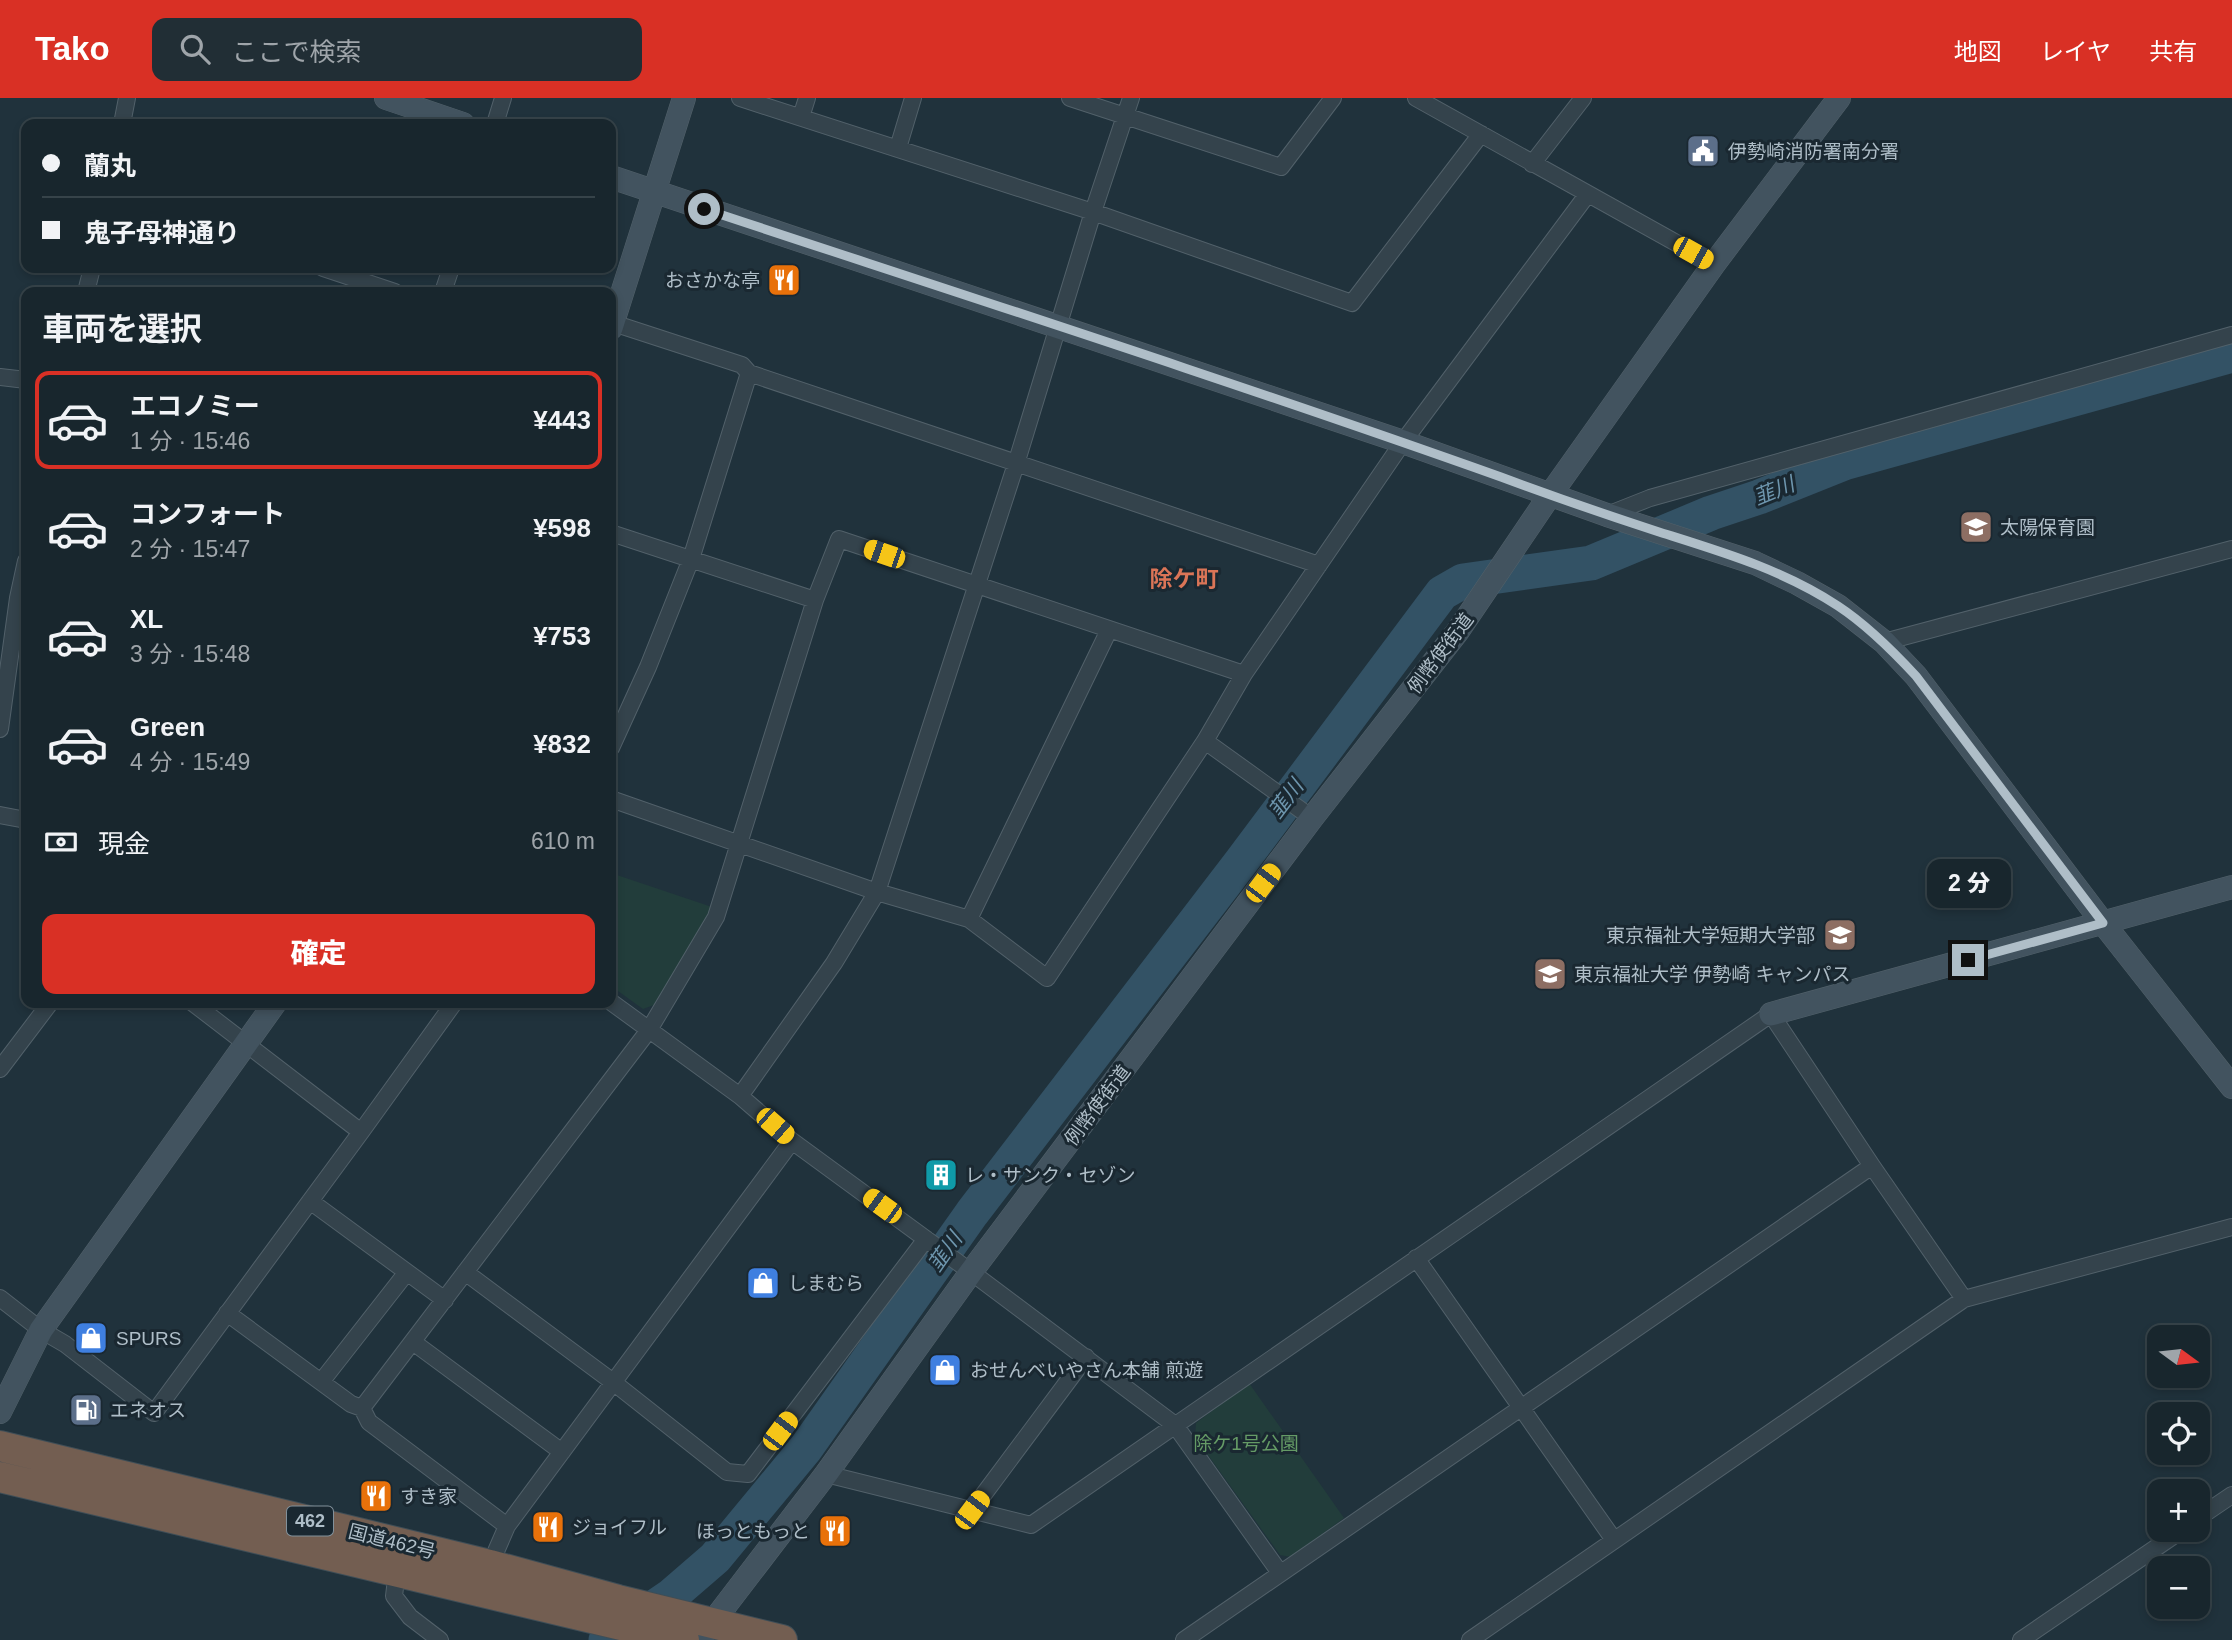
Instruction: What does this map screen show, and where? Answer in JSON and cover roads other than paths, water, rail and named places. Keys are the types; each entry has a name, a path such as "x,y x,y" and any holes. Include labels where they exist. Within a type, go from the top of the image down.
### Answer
{"highway":[{"name":"国道462号","path":"0,1446 490,1565 607,1609 640,1629 684,1640"},
{"name":"国道462号","path":"0,1477 397,1571 607,1609 668,1613 705,1632 782,1640"}],"street":[{"path":"123,119 127,98"},
{"path":"386,98 448,119"},
{"path":"497,119 503,98"},
{"path":"616,313 684,98"},
{"path":"740,98 1093,212 1352,303 1482,134"},
{"path":"801,117 807,98"},
{"path":"898,148 914,98"},
{"path":"1070,98 1281,167 1333,98"},
{"path":"740,1096 834,963 877,892 1131,98"},
{"path":"1416,98 1714,264"},
{"path":"1532,164 1583,98"},
{"path":"1550,495 1714,264 1839,98"},
{"path":"616,179 1403,442 1606,515 1755,564 1838,606 1884,642 1916,676 2103,923 2232,1087"},
{"path":"616,801 877,892 969,919 1047,978 1205,741 1244,674 1403,442 1587,195"},
{"path":"338,273 380,287"},
{"path":"616,327 742,365 749,373 1319,565"},
{"path":"1606,515 1650,498 2232,335"},
{"path":"616,737 648,667 691,559 749,373"},
{"path":"0,377 21,379"},
{"name":"例幣使街道","path":"705,1632 826,1474 971,1272 1312,818 1475,608 1550,495"},
{"path":"616,535 815,600"},
{"path":"362,1408 649,1030 716,917 815,600 839,539 1244,674"},
{"path":"1884,642 2232,549"},
{"path":"0,596 21,601"},
{"path":"0,729 21,607"},
{"path":"969,919 1108,630"},
{"path":"1205,741 1312,818"},
{"path":"0,815 21,819"},
{"path":"826,1474 1031,1525 1771,1014 2232,887"},
{"path":"616,1006 740,1096 792,1141 1175,1425 1280,1573"},
{"path":"0,1069 7,1048 45,1008"},
{"path":"199,1008 362,1132"},
{"path":"0,1412 41,1330 271,1008"},
{"path":"0,1298 154,1413 450,1008"},
{"path":"1771,1014 1964,1299"},
{"path":"490,1565 507,1526 792,1141"},
{"path":"1184,1640 1872,1166"},
{"path":"310,1201 444,1300"},
{"path":"1470,1640 1964,1299 2232,1227"},
{"path":"465,1272 613,1382 727,1472 748,1474 926,1239"},
{"path":"1416,1258 1614,1540"},
{"path":"321,1381 407,1272"},
{"path":"228,1313 351,1404 362,1408 369,1422 507,1526"},
{"path":"413,1342 562,1452"},
{"path":"972,1510 1086,1357"},
{"path":"2210,1510 2232,1495"},
{"path":"2021,1640 2164,1542"},
{"path":"397,1571 394,1596 411,1617 440,1640"}],"waterway":[{"name":"韮川","path":"606,1640 671,1596 715,1558 806,1448 972,1213 1241,862 1442,593 1463,581 1591,563 1711,513 1844,463 2232,355"}],"place":[{"name":"伊勢崎消防署南分署","path":"1703,151"},
{"name":"おさかな亭","path":"784,280"},
{"name":"太陽保育園","path":"1976,527"},
{"name":"東京福祉大学短期大学部","path":"1840,935"},
{"name":"東京福祉大学 伊勢崎 キャンパス","path":"1550,974"},
{"name":"レ・サンク・セゾン","path":"941,1175"},
{"name":"しまむら","path":"763,1283"},
{"name":"SPURS","path":"91,1338"},
{"name":"おせんベいやさん本舗 煎遊","path":"945,1370"},
{"name":"エネオス","path":"86,1410"},
{"name":"すき家","path":"376,1496"},
{"name":"ジョイフル","path":"548,1527"},
{"name":"ほっともっと","path":"835,1531"}],"district":[{"name":"除ケ町","path":"1184,579"}],"park label":[{"name":"除ケ1号公園","path":"1246,1443"}]}
